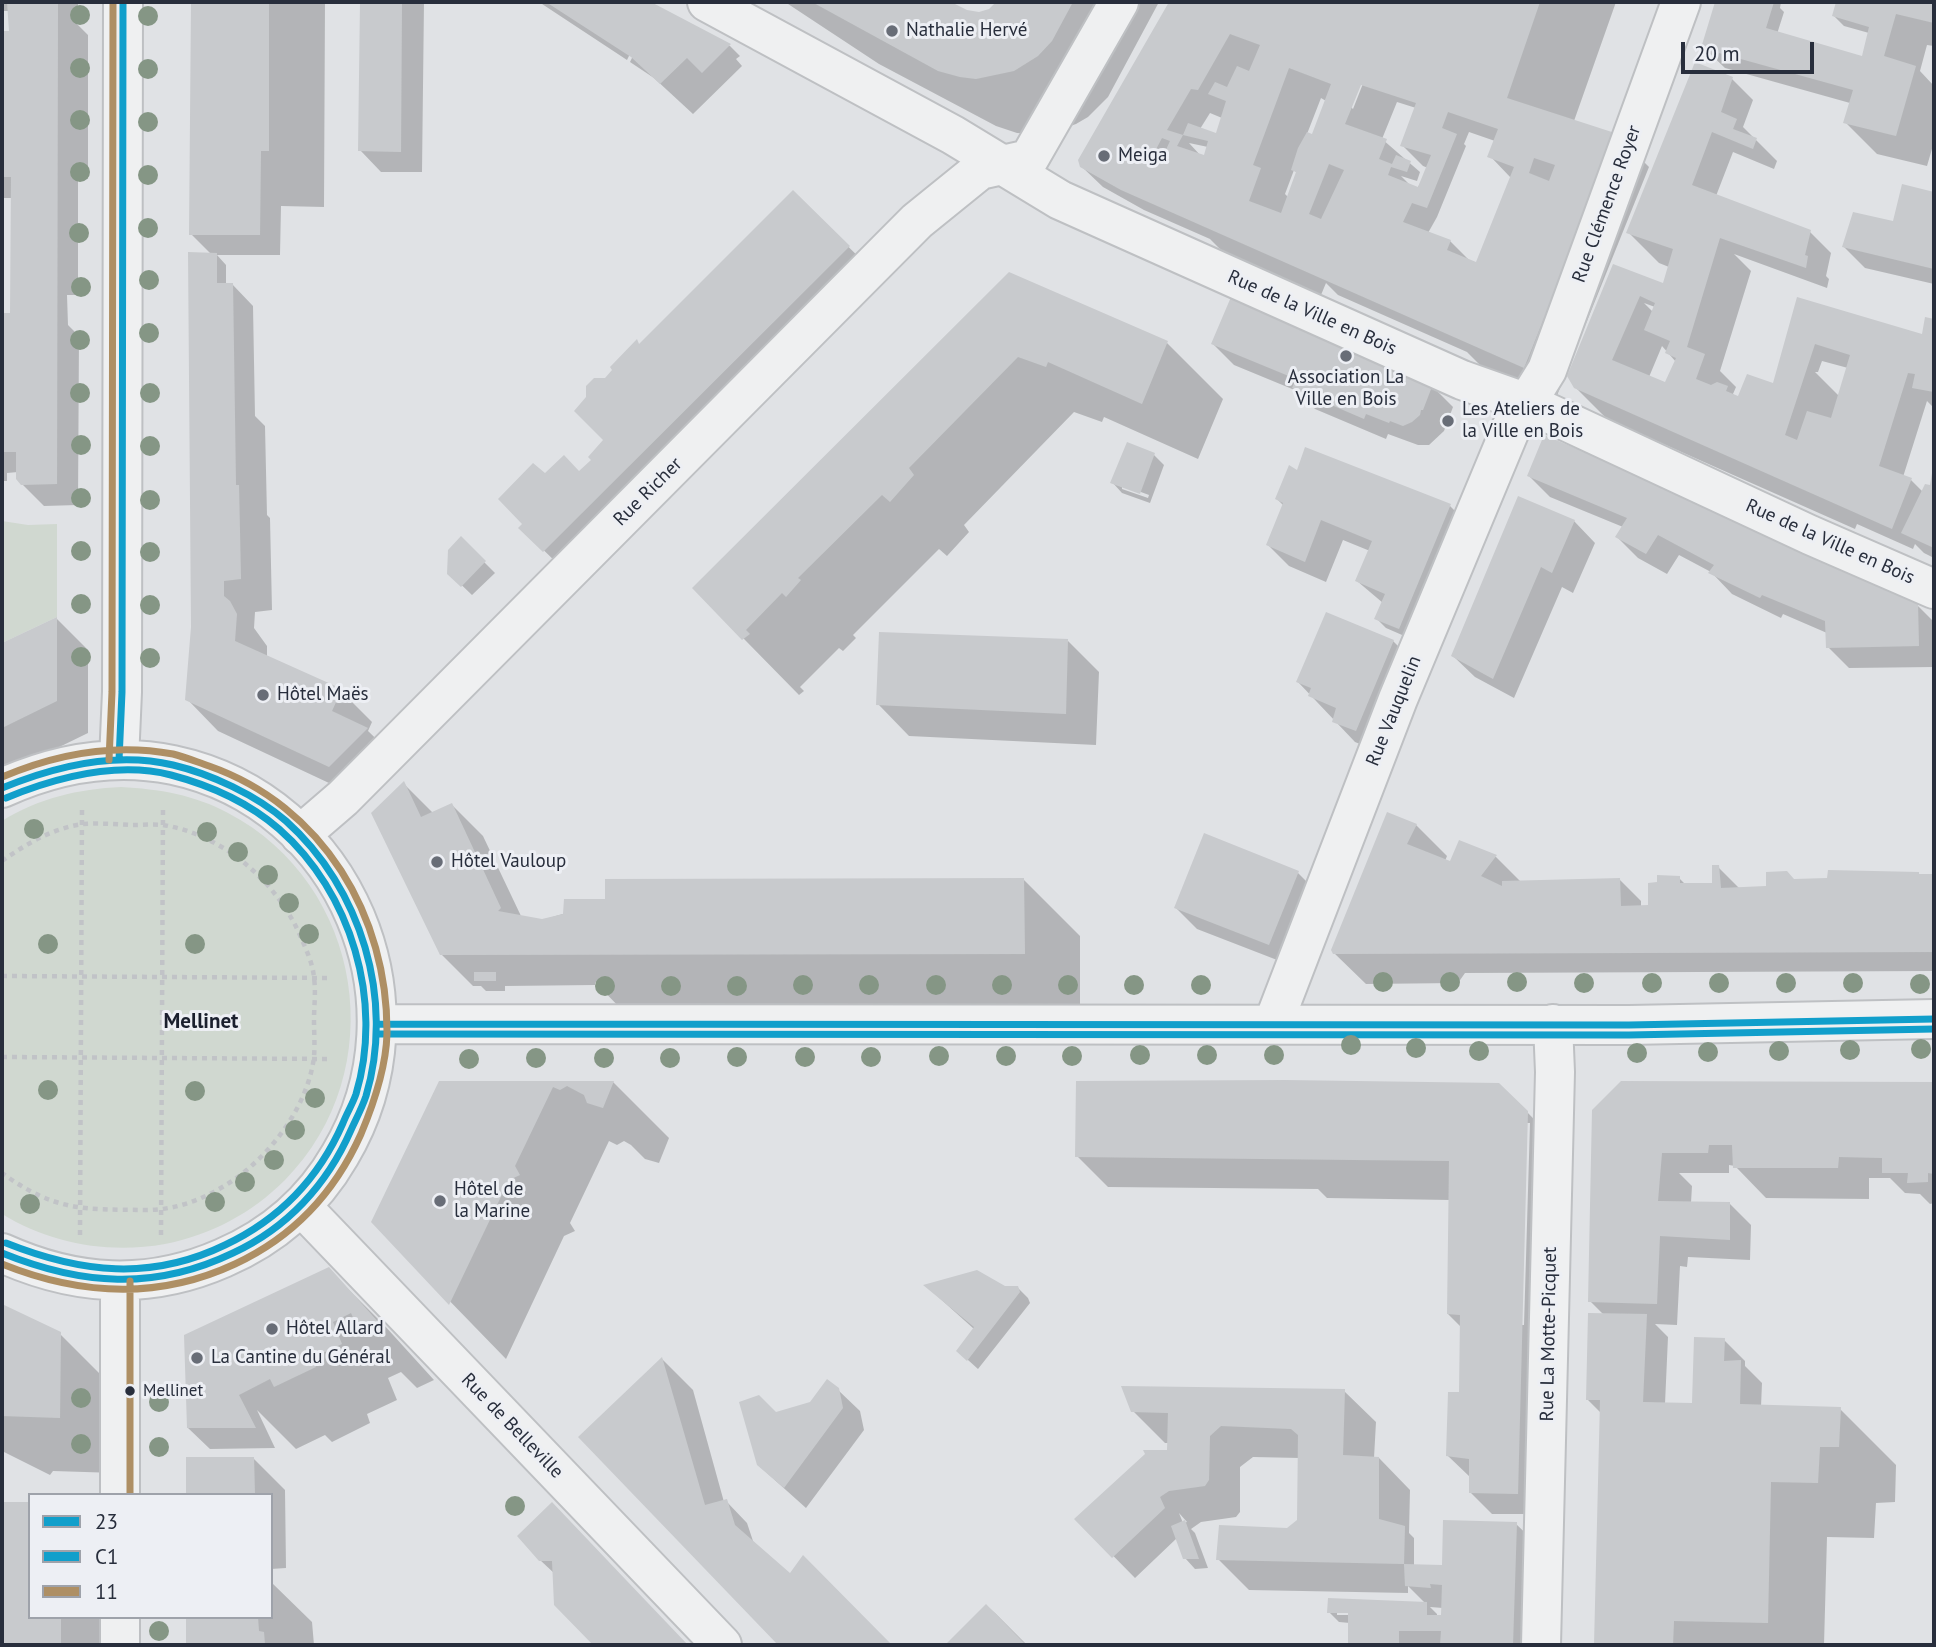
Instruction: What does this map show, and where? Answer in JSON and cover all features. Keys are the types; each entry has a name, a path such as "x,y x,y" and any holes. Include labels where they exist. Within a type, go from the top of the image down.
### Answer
{"street":[{"path":"119,760 122,692 123,2"},
{"name":"Rue de la Ville en Bois","path":"707,2 953,135 1073,206 1462,380 1527,402 1810,535 1934,589"},
{"name":"Rue Richer","path":"300,835 343,798 917,221 980,170 1029,159 1119,2"},
{"name":"Rue Clémence Royer","path":"1527,402 1547,370 1681,2"},
{"name":"Rue Vauquelin","path":"1273,1024 1398,699 1511,428 1527,402"},
{"path":"2,788 70,764 119,760 173,765 240,790 300,835 327,865 348,900 364,937 374,975 378,1024 374,1067 365,1103 351,1138 332,1170 302,1207 243,1250 205,1266 164,1277 120,1281 73,1278 29,1265 2,1253"},
{"path":"378,1024 1629,1025 1934,1019"},
{"name":"Rue La Motte-Picquet","path":"1542,1645 1555,1072 1553,1024"},
{"name":"Rue de Belleville","path":"302,1207 722,1645"},
{"path":"120,1281 120,1493"},
{"path":"120,1619 120,1645"}],"path":[{"path":"161,1243 163,792 173,765"},
{"path":"73,1278 80,1242 82,803"},
{"path":"2,861 24,846 82,824 163,825 189,832 221,846 249,867 273,891 293,919 307,951 314,978 314,1059 306,1086 292,1116 272,1145 248,1169 220,1189 189,1203 162,1210 80,1209 54,1203 23,1188 2,1173"},
{"path":"2,976 336,978"},
{"path":"2,1057 347,1059 374,1067"}],"shaded area":[{"path":"2,521 28,525 57,524 57,617 2,643"},
{"path":"121,787 190,797 228,813 274,845 309,885 334,932 348,982 350,1035 341,1087 319,1136 285,1180 245,1212 199,1235 165,1244 123,1248 60,1239 40,1233 2,1214 2,821 30,806 59,796"}],"building":[{"path":"7,2 58,2 57,484 21,485 16,479 16,452 2,452 2,313 10,313 11,177 2,177 2,31 9,31"},
{"path":"191,2 269,2 269,151 261,151 260,235 189,235"},
{"path":"360,2 402,2 401,152 358,151"},
{"path":"546,2 651,2 731,44 702,73 687,58 660,84 631,57"},
{"path":"812,2 951,2 967,10 979,12 989,9 996,2 1073,2 1052,41 1038,56 1014,71 976,79 938,71"},
{"path":"1169,2 1540,2 1507,98 1618,134 1524,368 1121,190 1080,167 1078,160","holes":["1230,34 1260,45 1249,71 1237,66 1227,87 1215,82 1208,94 1226,101 1216,133 1188,123 1183,135 1167,130 1191,89 1198,90","1289,68 1331,84 1312,134 1307,132 1298,148 1291,170 1296,172 1281,213 1249,201 1261,168 1253,165","1361,85 1416,103 1400,146 1431,155 1418,187 1388,175 1391,167 1407,172 1411,161 1396,155 1392,164 1379,159 1387,139 1345,124","1448,112 1498,129 1487,157 1514,167 1476,262 1447,250 1451,240 1403,222 1412,203 1427,208 1457,134 1442,128","1183,135 1208,141 1204,155 1177,146","1162,138 1170,141 1160,163 1153,155","1534,158 1555,165 1549,181 1529,173","1329,164 1344,170 1321,219 1309,214"]},
{"path":"1715,2 1774,2 1766,28 1862,56 1869,27 1832,16 1836,2 1934,2 1934,23 1896,14 1884,56 1916,66 1896,136 1843,123 1853,90 1701,48"},
{"path":"1695,62 1733,77 1721,112 1737,119 1733,129 1757,138 1753,149 1712,132 1692,185 1811,230 1805,255 1808,256 1806,268 1720,238 1687,347 1705,354 1696,379 1711,385 1717,382 1728,386 1726,391 1738,396 1747,374 1773,383 1797,297 1922,334 1925,317 1934,319 1934,392 1912,388 1915,374 1908,373 1879,466 1912,478 1892,529 1574,388 1567,376 1613,264 1663,283 1673,249 1626,233","holes":["1640,296 1655,303 1644,330 1670,341 1665,353 1676,358 1665,382 1612,360","1815,344 1850,355 1831,418 1807,411 1797,440 1785,435"]},
{"path":"1902,184 1934,192 1934,269 1842,247 1853,212 1893,221"},
{"path":"793,190 850,246 543,552 518,528 522,524 498,499 533,463 545,473 564,455 579,471 591,460 588,457 603,440 574,411 586,397 586,386 594,378 605,378 612,370 610,367 637,339 639,344"},
{"path":"188,252 217,253 217,283 233,283 236,485 239,485 241,579 224,581 224,596 237,614 235,641 342,689 332,711 368,728 329,767 185,700 191,627"},
{"path":"1009,272 1168,341 1142,404 1048,362 1046,367 1018,357 909,468 914,475 890,502 882,495 798,578 801,580 786,597 782,593 746,630 750,634 742,640 692,588"},
{"path":"1231,297 1433,384 1420,415 1403,426 1366,414 1364,419 1292,388 1296,379 1211,344"},
{"path":"1544,435 1649,479 1918,604 1919,646 1826,648 1825,621 1762,595 1760,598 1708,573 1714,565 1658,535 1646,554 1615,537 1627,518 1527,476"},
{"path":"1127,442 1155,453 1140,494 1110,483"},
{"path":"1305,447 1451,504 1399,629 1374,619 1385,594 1355,581 1372,541 1321,520 1305,562 1266,545 1283,503 1275,499 1289,465 1297,470"},
{"path":"1933,467 1934,548 1901,533 1925,484 1930,485"},
{"path":"1518,496 1575,520 1552,573 1541,567 1493,679 1451,656"},
{"path":"461,536 486,561 461,587 447,574 448,550"},
{"path":"1326,612 1394,640 1356,731 1332,722 1336,708 1308,696 1311,688 1296,682"},
{"path":"57,617 57,701 2,728 2,643"},
{"path":"879,632 1068,639 1066,714 876,705"},
{"path":"404,781 421,817 452,803 501,908 498,911 542,919 563,914 564,899 605,899 605,879 1024,878 1025,954 440,955 371,813"},
{"path":"1387,812 1417,824 1407,844 1450,861 1459,840 1497,855 1481,876 1502,886 1502,881 1620,878 1621,906 1648,905 1648,883 1657,882 1657,875 1680,876 1680,883 1712,883 1712,865 1719,865 1721,888 1766,886 1766,872 1787,871 1794,879 1827,878 1828,870 1934,874 1934,952 1333,954 1331,950"},
{"path":"1204,833 1299,871 1269,945 1174,908"},
{"path":"474,972 496,972 496,981 474,981"},
{"name":"Hôtel de la Marine","path":"439,1081 614,1081 603,1108 587,1103 584,1095 567,1086 560,1090 553,1087 515,1166 520,1175 509,1180 449,1305 371,1222"},
{"path":"1076,1081 1499,1083 1528,1111 1518,1494 1469,1493 1469,1459 1446,1456 1448,1392 1459,1392 1460,1315 1447,1314 1449,1161 1075,1157"},
{"path":"1621,1081 1934,1082 1934,1174 1928,1173 1928,1182 1907,1183 1908,1173 1882,1173 1882,1158 1839,1157 1838,1168 1733,1168 1732,1145 1709,1145 1708,1153 1662,1153 1658,1201 1730,1202 1730,1240 1660,1236 1657,1304 1588,1302 1592,1110"},
{"name":"Hôtel Allard","path":"329,1267 380,1324 360,1333 351,1313 333,1322 342,1344 312,1358 316,1367 274,1387 270,1379 239,1395 256,1428 187,1428 184,1335"},
{"path":"977,1270 1005,1286 1018,1286 1020,1292 967,1361 956,1351 974,1327 923,1285"},
{"path":"2,1304 61,1332 60,1418 2,1416"},
{"path":"1588,1313 1647,1314 1643,1402 1692,1403 1694,1337 1725,1338 1724,1361 1741,1360 1740,1404 1841,1407 1839,1447 1820,1447 1818,1483 1771,1482 1768,1623 1674,1621 1673,1645 1594,1645 1600,1400 1586,1400"},
{"path":"662,1357 705,1505 727,1499 735,1525 790,1573 803,1555 892,1645 778,1645 578,1437"},
{"path":"827,1379 839,1388 843,1408 784,1488 757,1465 739,1402 759,1395 776,1412 810,1402"},
{"path":"1121,1386 1345,1389 1343,1455 1379,1457 1379,1519 1405,1526 1404,1564 1216,1560 1219,1525 1287,1528 1297,1520 1298,1435 1291,1429 1221,1426 1210,1436 1209,1480 1205,1486 1169,1491 1160,1497 1165,1508 1112,1558 1074,1519 1145,1454 1143,1450 1167,1450 1168,1413 1131,1412"},
{"path":"186,1457 254,1457 255,1493 186,1493"},
{"path":"2,1502 28,1502 28,1619 61,1619 61,1645 2,1645"},
{"path":"552,1502 688,1645 593,1645 554,1605 552,1561 539,1561 517,1536"},
{"path":"1185,1520 1199,1559 1183,1559 1171,1526"},
{"path":"1443,1520 1517,1522 1513,1645 1440,1645 1441,1631 1399,1631 1399,1645 1348,1645 1348,1613 1327,1613 1328,1598 1427,1602 1427,1615 1441,1615 1442,1585 1430,1584 1431,1588 1405,1586 1404,1564 1442,1565"},
{"path":"986,1604 1026,1645 945,1645"},
{"path":"186,1619 258,1619 259,1631 264,1632 265,1645 186,1645"}],"transit line":[{"name":"11","path":"109,760 112,692 113,2"},
{"name":"23","path":"119,760 122,692 123,2"},
{"name":"11","path":"2,777 43,762 86,753 107,750 151,751 178,755 209,766 249,784 285,808 316,837 341,871 361,908 376,948 384,990 387,1034 378,1085 366,1122 350,1155 325,1194 310,1211 256,1253 206,1276 148,1288 89,1287 60,1282 2,1264"},
{"name":"23","path":"2,788 43,773 86,763 107,760 151,761 188,769 218,780 274,811 312,848 334,879 352,912 365,947 373,984 376,1022 374,1059 366,1096 341,1150 330,1169 303,1203 288,1218 253,1243 204,1265 175,1274 146,1278 89,1277 60,1272 2,1253"},
{"name":"C1","path":"6,798 87,773 150,771 185,779 214,790 255,811 279,829 304,855 325,884 342,916 355,950 363,986 366,1022 364,1058 356,1094 333,1143 310,1179 296,1195 245,1235 197,1256 170,1264 116,1269 61,1261 6,1243"},
{"name":"23","path":"378,1024 1629,1025 1934,1019"},
{"name":"C1","path":"378,1034 1629,1035 1934,1029"},
{"name":"11","path":"130,1281 130,1493"}],"place":[{"name":"Nathalie Hervé","path":"892,31"},
{"name":"Meiga","path":"1104,156"},
{"name":"Association La Ville en Bois","path":"1346,356"},
{"name":"Les Ateliers de la Ville en Bois","path":"1448,421"},
{"name":"Hôtel Maës","path":"263,695"},
{"name":"Hôtel Vauloup","path":"437,862"},
{"name":"Hôtel de la Marine","path":"440,1201"},
{"name":"Hôtel Allard","path":"272,1329"},
{"name":"La Cantine du Général","path":"197,1358"},
{"name":"Mellinet","path":"130,1391"}],"district":[{"name":"Mellinet","path":"201,1022"}]}
